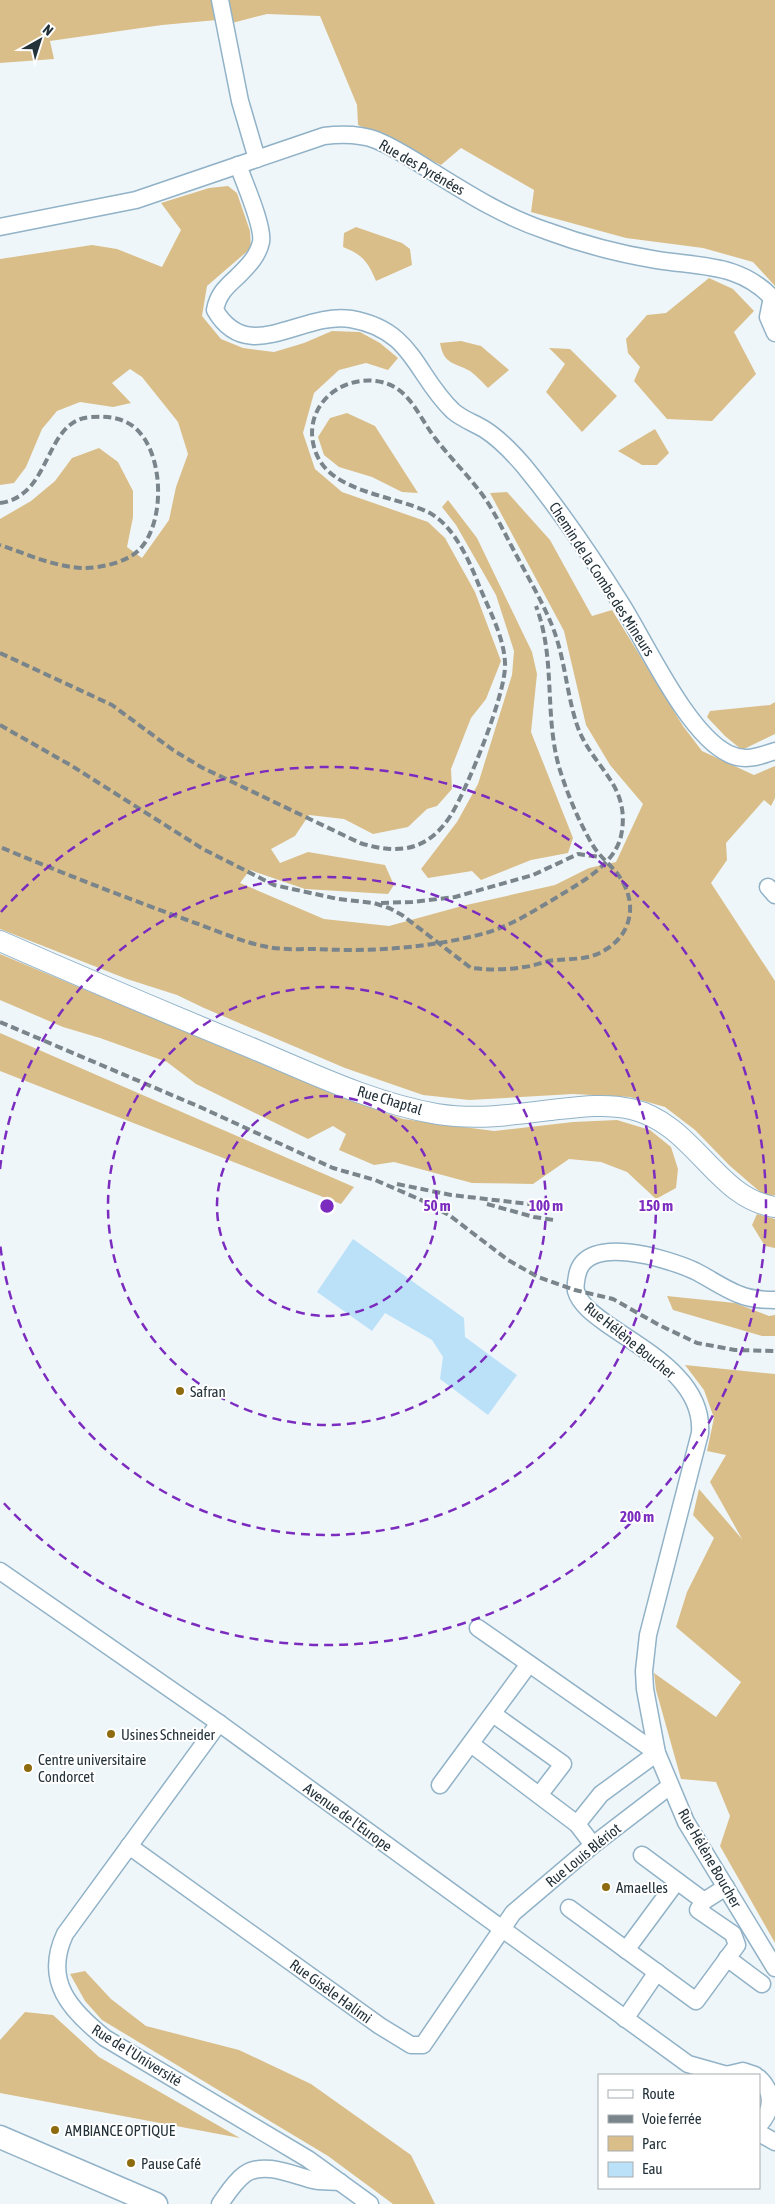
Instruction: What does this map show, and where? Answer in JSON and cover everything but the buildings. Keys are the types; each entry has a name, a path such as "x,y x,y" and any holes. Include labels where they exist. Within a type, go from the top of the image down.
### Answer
{"main road":[{"path":"0,2137 156,2204"}],"street":[{"path":"220,0 240,101 257,159"},
{"name":"Rue des Pyrénées","path":"0,227 136,200 324,136 356,135 376,140 485,204 527,224 629,254 726,269 745,277 773,299"},
{"name":"Chemin de la Combe des Mineurs","path":"238,165 260,226 262,240 250,264 226,286 217,301 215,310 222,322 230,330 241,336 260,337 310,322 348,319 380,327 396,338 407,348 444,402 455,413 484,430 509,449 542,489 580,540 623,607 684,709 700,731 715,745 743,759 775,751"},
{"path":"773,299 768,317 775,333"},
{"name":"Rue Chaptal","path":"0,941 325,1079 408,1108 468,1118 586,1106 612,1106 632,1109 652,1116 671,1127 732,1187 748,1198 763,1206 775,1207"},
{"name":"Rue Hélène Boucher","path":"775,1300 763,1300 739,1295 678,1263 658,1256 632,1253 593,1254 577,1273 575,1290 580,1300 598,1318 675,1375 688,1389 697,1405 701,1420 700,1433 648,1635 644,1671 645,1689 657,1754 686,1822 775,1968"},
{"name":"Avenue de l'Europe","path":"0,1571 219,1724 695,2071 718,2074"},
{"path":"478,1628 657,1754 601,1794 577,1824"},
{"path":"440,1786 529,1664"},
{"path":"492,1714 562,1764 540,1794"},
{"name":"Rue de l'Université","path":"219,1724 65,1934 59,1947 56,1967 58,1978 67,1999 83,2020 106,2038 301,2155 368,2204"},
{"path":"471,1744 540,1794 577,1824 593,1845"},
{"name":"Rue Louis Blériot","path":"503,1930 513,1913 593,1845 670,1786"},
{"name":"Rue Gisèle Halimi","path":"129,1846 380,2026 411,2045 422,2045 503,1930"},
{"path":"642,1855 704,1901"},
{"path":"626,1950 676,1881"},
{"path":"569,1908 696,2001 736,1945 733,1934 698,1910 704,1901 726,1887"},
{"path":"727,1958 762,1984"},
{"path":"625,2019 657,1972"},
{"name":"Avenue de l'Europe","path":"730,2074 743,2071 752,2074"},
{"path":"760,2079 766,2085 769,2093 772,2114 760,2124"},
{"path":"760,2134 775,2142"},
{"path":"220,2204 244,2175 258,2169 276,2170 315,2180 340,2182"}],"green space":[{"path":"0,0 213,0 217,20 162,25 50,41 54,59 0,63"},
{"path":"228,0 775,0 775,286 753,262 703,248 626,238 531,212 534,190 461,148 441,165 358,125 357,105 320,16 267,14 232,23"},
{"path":"228,186 237,193 250,231 251,248 207,286 202,316 221,339 243,348 274,352 304,343 332,331 360,332 380,343 398,358 388,370 366,363 339,370 314,393 303,433 315,469 342,492 428,522 445,538 475,592 501,661 486,699 471,718 451,769 452,789 437,806 427,809 408,827 373,834 344,819 309,815 295,836 271,849 280,863 308,852 385,865 394,885 388,894 305,889 250,870 240,883 324,919 389,926 462,906 555,885 589,868 616,862 643,804 610,765 586,725 564,631 490,493 507,492 550,540 592,616 612,610 683,726 702,751 754,775 775,766 775,798 771,806 764,800 726,843 727,860 711,883 775,981 775,1195 766,1197 730,1166 695,1130 665,1107 630,1097 573,1094 469,1100 423,1095 345,1068 177,995 127,979 0,929 0,519 31,501 55,481 72,458 99,448 118,462 133,491 133,517 127,547 142,558 169,520 176,487 188,454 178,422 142,377 130,369 112,383 131,403 113,407 80,402 57,411 42,429 26,467 14,483 0,485 0,259 92,245 117,249 162,267 181,230 161,203 209,188"},
{"path":"356,227 402,243 410,249 412,265 376,281 364,260 343,247 344,233"},
{"path":"709,278 733,289 754,311 734,332 756,374 712,421 667,419 634,381 640,367 628,353 626,339 647,315 666,313"},
{"path":"461,341 481,346 509,370 488,388 470,371 450,362 444,355 440,343"},
{"path":"549,348 570,349 617,396 582,432 546,392 565,364"},
{"path":"347,413 375,426 418,493 402,492 372,477 339,467 324,455 318,437 330,418"},
{"path":"655,429 669,453 657,465 642,465 618,451"},
{"path":"448,500 477,538 532,652 537,674 531,732 573,838 568,853 531,860 481,880 472,871 428,878 421,869 457,822 478,784 512,675 514,651 496,595 456,525 442,507"},
{"path":"775,702 775,734 742,750 707,717 710,711 770,705"},
{"path":"0,954 343,1098 403,1119 494,1131 573,1122 617,1120 650,1130 671,1147 678,1169 676,1188 656,1199 627,1172 601,1162 569,1159 533,1184 472,1183 394,1162 374,1165 339,1150 346,1134 333,1126 308,1139 196,1084 167,1062 63,1027 0,1000"},
{"path":"0,1033 354,1187 341,1204 0,1071"},
{"path":"757,1214 775,1219 775,1248 765,1246 752,1225"},
{"path":"667,1296 735,1303 769,1316 775,1315 775,1336 762,1336 673,1310"},
{"path":"685,1365 775,1374 775,1943 720,1846 730,1816 716,1782 681,1779 656,1690 654,1673 716,1717 741,1682 676,1627 687,1592 714,1538 693,1515 699,1489 742,1539 710,1482 726,1455 707,1451 714,1418 704,1390"},
{"path":"85,1971 111,1999 146,2026 239,2050 311,2084 411,2155 435,2204 393,2204 328,2156 102,2020 85,2001 70,1974"},
{"path":"25,2012 53,2015 99,2057 240,2138 0,2093 0,2040"}],"water":[{"path":"353,1239 464,1318 465,1337 517,1375 488,1415 440,1379 443,1357 432,1340 385,1313 372,1331 317,1292"}],"railway":[{"path":"0,653 112,705 173,750 201,767 360,843 387,849 400,849 412,847 433,836 451,815 485,740 504,677 504,653 499,632 474,573 465,554 446,526 430,513 416,507 349,485 335,477 324,466 316,453 312,438 313,424 317,411 325,400 347,384 361,381 376,381 397,388 405,395 435,438 492,509 551,623 556,636 577,725 583,740 616,789 621,803 623,818 621,836 617,847 603,865 574,887 521,918 504,927 465,938 401,948 380,949 286,949 258,945 140,903 0,847"},
{"path":"0,503 17,497 30,487 64,431 75,421 91,417 114,418 134,427 144,438 156,469 158,486 154,522 148,537 140,549 135,554 121,561 98,567 73,567 41,560 0,545"},
{"path":"0,725 72,766 203,849 274,885 338,899 374,903 389,908 402,915 471,968 511,969 553,960 588,957 605,950 621,936 629,918 629,898 621,879 595,849 587,835 573,806 559,767 552,727 546,646 536,606"},
{"path":"381,903 412,902 455,897 533,875 578,854 600,857"},
{"path":"0,1022 200,1107 333,1168 375,1180 419,1199 449,1215 508,1260 538,1277 575,1290 613,1299 659,1325 697,1343 735,1350 775,1351"},
{"path":"397,1184 451,1195 555,1207"},
{"path":"487,1204 534,1217 554,1220"}],"place":[{"name":"Safran","path":"180,1391"},
{"name":"Usines Schneider","path":"111,1734"},
{"name":"Centre universitaire Condorcet","path":"28,1768"},
{"name":"Amaelles","path":"606,1887"},
{"name":"AMBIANCE OPTIQUE","path":"55,2130"},
{"name":"Pause Café","path":"131,2163"}]}
